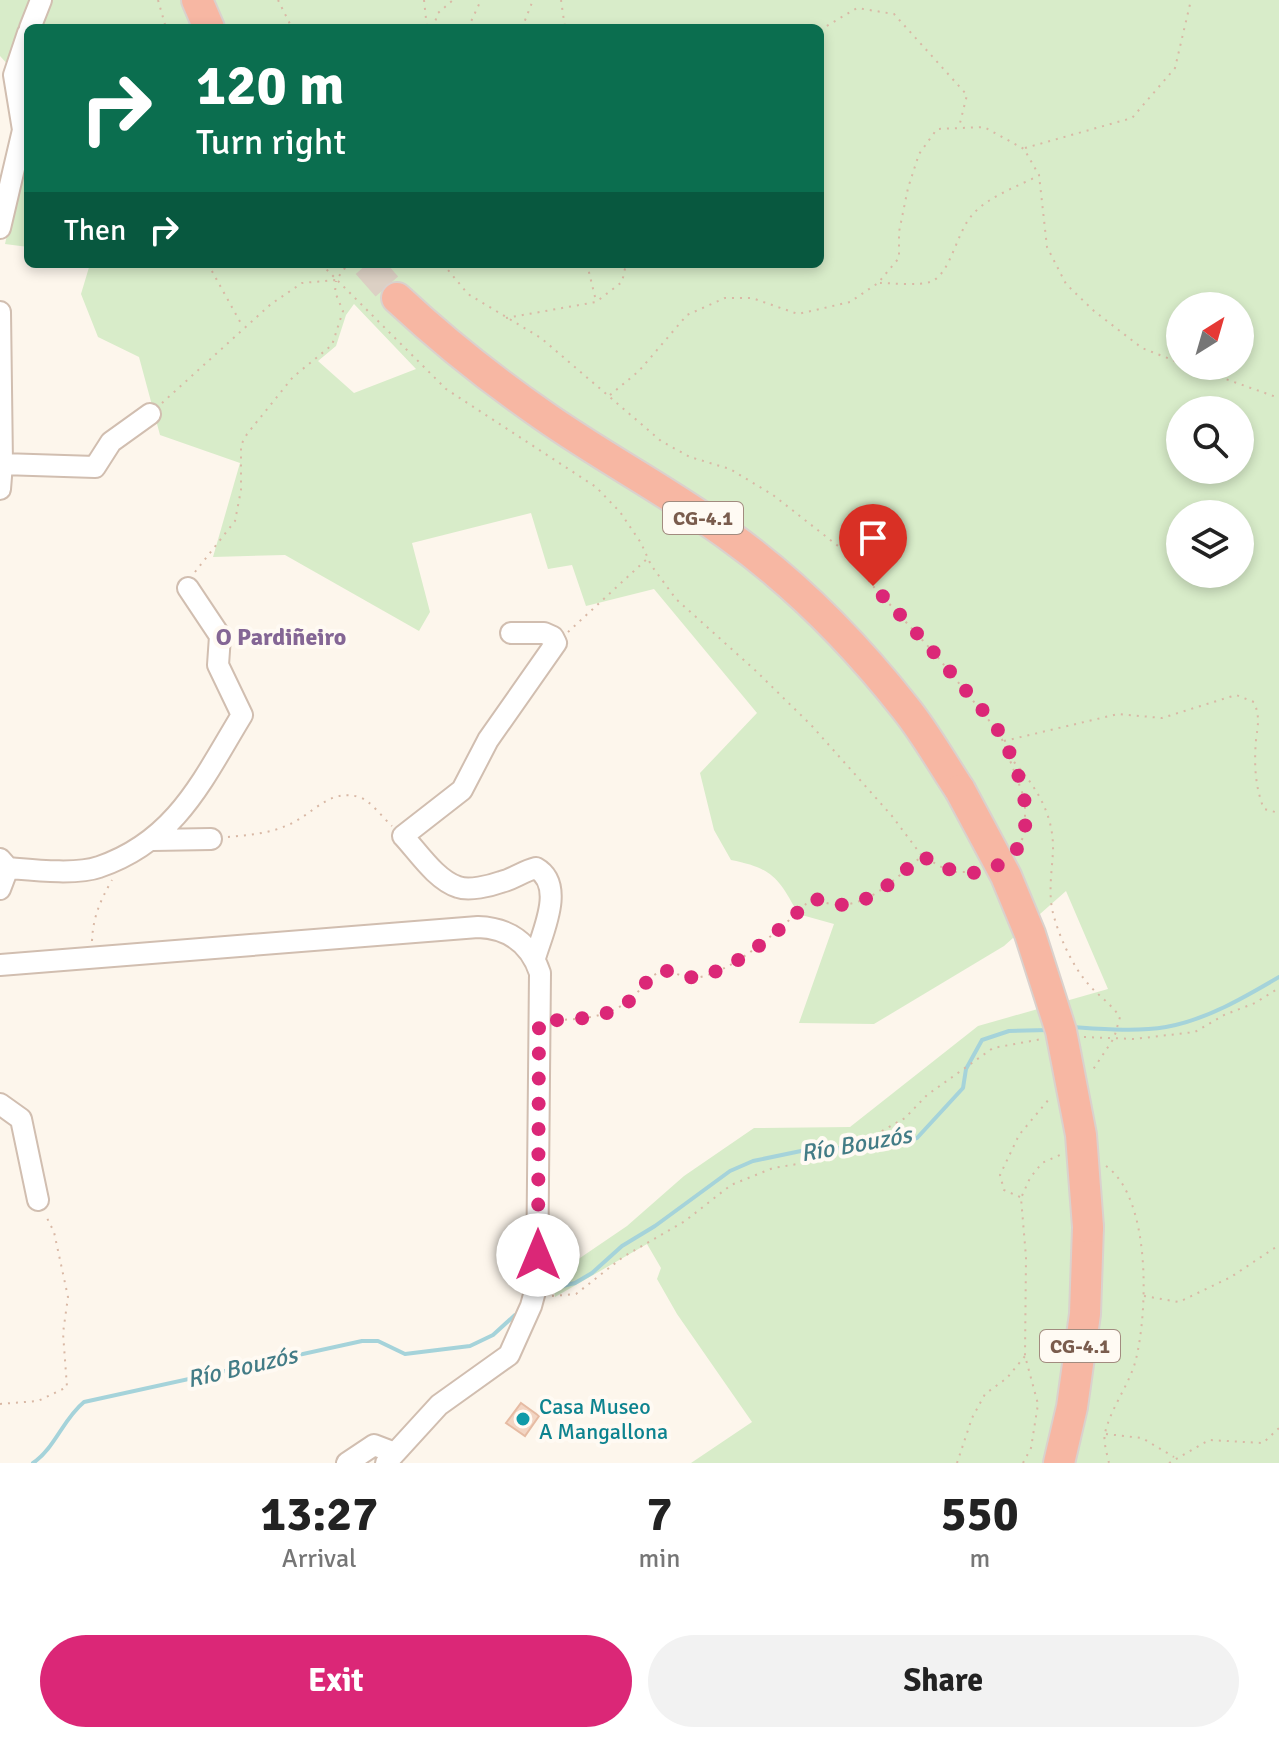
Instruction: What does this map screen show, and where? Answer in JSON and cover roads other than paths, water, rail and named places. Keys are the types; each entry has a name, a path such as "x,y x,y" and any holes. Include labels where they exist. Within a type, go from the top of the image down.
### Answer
{"highway":[{"path":"197,0 207,24"},
{"name":"CG-4.1","path":"397,298 443,341 545,417 634,471 729,536 788,583 845,637 907,710 960,790 1006,876 1030,934 1061,1031 1081,1135 1088,1227 1085,1314 1072,1407 1059,1463"}],"street":[{"path":"31,24 41,0"},
{"path":"0,228 23,130 14,75 24,45"},
{"path":"0,312 0,489"},
{"path":"2,464 95,467 111,442 150,414"},
{"path":"0,889 4,864 47,871 98,868 153,840 188,806 242,715 218,665 220,636 188,588"},
{"path":"511,633 544,633 553,637 556,643 488,740 462,790 403,836 438,873 459,887 490,886 536,868 544,873 550,885 551,902 535,958"},
{"path":"153,840 211,839"},
{"path":"0,965 478,927 505,931 517,938 535,958 540,973 535,1292 509,1355 439,1405 390,1458 374,1445 347,1463"},
{"path":"0,1104 21,1119 38,1200"}],"waterway":[{"name":"Río Bouzós","path":"1073,1027 1120,1030 1181,1024 1225,1007 1279,977"},
{"name":"Río Bouzós","path":"550,1289 575,1283 592,1273 622,1246 730,1171 753,1161 801,1151 885,1145 917,1138 963,1088 966,1069 982,1040 1009,1031 1048,1030"},
{"name":"Río Bouzós","path":"33,1463 47,1450 84,1402 362,1341 378,1341 405,1354 470,1346 493,1335 515,1315"}],"tunnel":[{"path":"371,268 397,298"}],"place":[{"name":"Casa Museo A Mangallona","path":"523,1419"}],"district":[{"name":"O Pardiñeiro","path":"281,637"}]}
